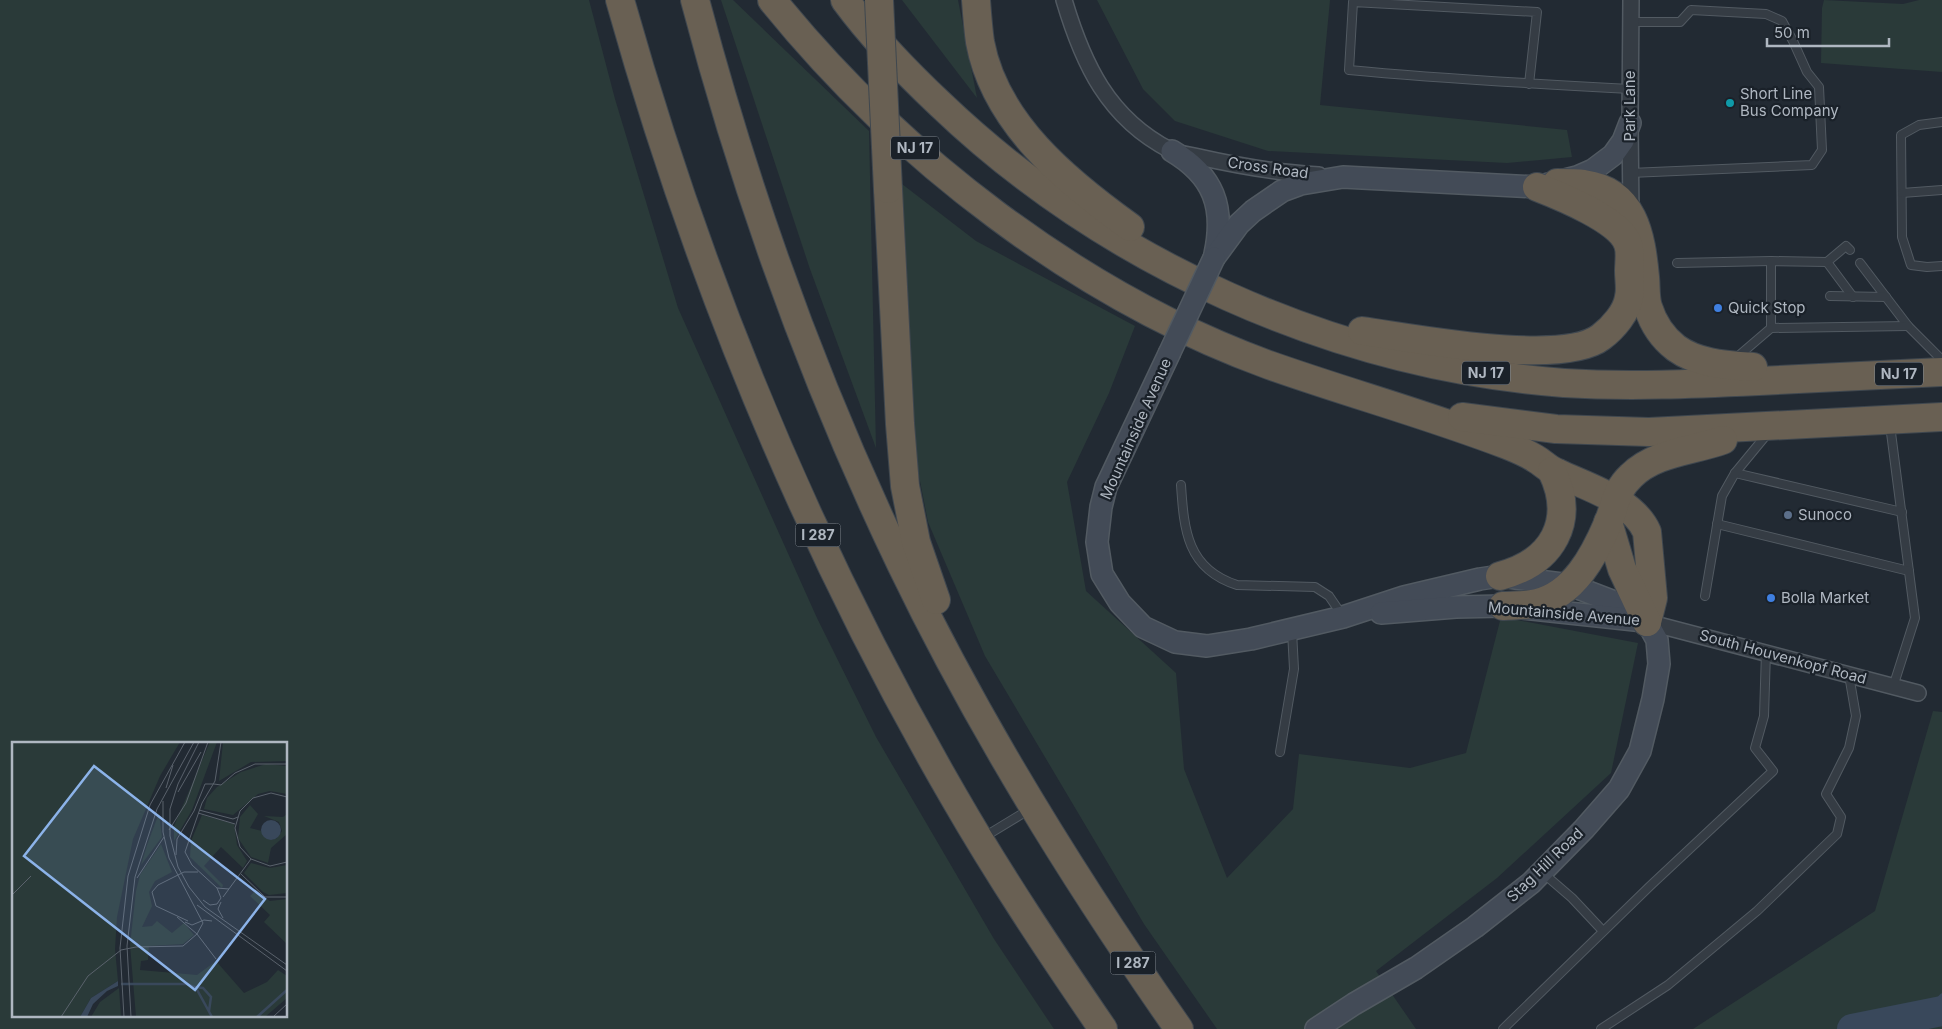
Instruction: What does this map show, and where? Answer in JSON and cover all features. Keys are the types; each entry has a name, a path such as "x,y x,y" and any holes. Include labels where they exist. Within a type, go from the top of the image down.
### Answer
{"highway":[{"name":"I 287","path":"620,0 664,146 724,317 769,426 823,546 871,646 980,840 1037,932 1103,1029"},
{"name":"NJ 17","path":"772,0 817,52 884,121 959,185 1037,244 1121,295 1219,344 1267,364 1368,397 1466,418 1556,429 1649,432 1942,417"},
{"name":"NJ 17","path":"845,0 888,52 953,116 1024,176 1105,231 1144,254 1190,278 1284,320 1381,351 1426,362 1474,372 1560,382 1649,386 1942,372"},
{"path":"861,0 953,116"},
{"path":"879,0 900,432 910,516 925,572 936,602 1033,807"},
{"path":"976,0 980,41 985,60 1000,96 1026,135 1061,172 1093,200 1148,240 1237,299"},
{"name":"I 287","path":"698,11 731,127 766,234 808,347 898,558 984,722 1033,807 1126,953 1179,1029"},
{"path":"1547,185 1584,184 1599,188 1616,198 1631,213 1642,246 1648,306 1659,331 1676,348 1696,358 1729,365 1856,376"},
{"path":"1547,185 1594,213 1618,230 1629,245"},
{"path":"1284,320 1465,345 1523,350 1570,349 1600,338 1613,327 1630,298 1629,245 1631,213"},
{"path":"1368,397 1508,446 1535,458 1611,511 1622,569 1647,622"},
{"path":"1503,606 1537,603 1555,596 1570,585 1581,573 1623,484 1647,464 1677,452 1702,447 1766,427"},
{"path":"1500,576 1530,565 1544,554 1552,541 1560,520 1562,504 1560,487 1552,470"}],"street":[{"name":"Cross Road","path":"1064,0 1080,49 1101,89 1114,106 1132,124 1172,151 1265,169 1343,177 1547,185"},
{"name":"Park Lane","path":"1631,0 1631,213"},
{"path":"1547,185 1594,170 1613,155 1623,140 1630,123"},
{"name":"Mountainside Avenue","path":"1172,151 1187,160 1198,170 1216,198 1219,216 1219,236 1214,258"},
{"name":"Mountainside Avenue","path":"1343,177 1301,184 1282,191 1267,200 1239,224 1214,258 1106,487 1101,507 1097,542 1102,574 1120,603 1143,627 1175,642 1208,646 1251,639 1343,617 1404,597 1500,576 1570,585 1617,603 1647,622"},
{"name":"Mountainside Avenue","path":"1343,617 1456,607 1503,606 1647,622"},
{"name":"South Houvenkopf Road","path":"1647,622 1918,693"},
{"name":"Stag Hill Road","path":"1316,1029 1354,1004 1416,968 1475,927 1531,883 1584,829 1619,788 1640,751 1653,700 1659,664 1657,640 1647,622"}],"lane":[{"path":"1529,84 1537,12 1353,2 1349,70 1529,84 1630,90"},
{"path":"1630,173 1812,165 1822,150 1819,87 1807,72 1782,21 1766,14 1691,10 1680,22 1631,22"},
{"path":"1942,122 1920,125 1902,135 1902,238 1911,265 1928,268 1942,266"},
{"path":"1902,193 1942,190"},
{"path":"1677,263 1827,262 1846,246 1850,250"},
{"path":"1771,261 1771,328"},
{"path":"1827,262 1853,297"},
{"path":"1860,263 1908,326 1942,360"},
{"path":"1771,296 1781,296"},
{"path":"1830,296 1886,297"},
{"path":"1729,365 1771,328 1908,326"},
{"path":"1890,420 1915,618 1893,687"},
{"path":"1705,596 1722,496 1766,427"},
{"path":"1735,473 1902,512"},
{"path":"1181,485 1183,518 1187,538 1192,550 1212,573 1236,585 1315,586 1329,596 1343,617"},
{"path":"1717,524 1909,570"},
{"path":"1280,752 1294,669 1292,629"},
{"path":"1502,1029 1773,771 1755,748 1764,716 1766,652"},
{"path":"1602,1029 1668,985 1743,923 1837,834 1841,818 1826,794 1849,748 1856,716 1849,675"},
{"path":"980,840 1033,807"},
{"path":"1542,871 1572,898 1603,931"}],"shaded area":[{"path":"0,0 589,0 615,99 678,308 817,618 876,737 994,939 1054,1029 0,1029"},
{"path":"721,0 733,0 869,131 876,448 810,269"},
{"path":"902,0 958,0 977,98"},
{"path":"1097,0 1330,0 1320,105 1567,130 1572,157 1507,163 1268,151 1175,121 1143,89"},
{"path":"1824,0 1903,4 1919,0 1942,0 1942,72 1821,63 1822,8"},
{"path":"902,184 976,241 1135,326 1109,393 1067,482 1086,591 1176,673 1184,769 1227,878 1293,809 1299,754 1410,768 1466,753 1501,617 1638,643 1611,773 1497,878 1376,971 1416,1029 1217,1029 1144,924 985,656 928,522 911,435"},
{"path":"1933,711 1942,712 1942,1029 1693,1029 1875,911"}],"waterway":[{"path":"1925,1014 1942,996"},
{"path":"1852,1029 1942,1011"}],"place":[{"name":"Short Line Bus Company","path":"1730,103"},
{"name":"Quick Stop","path":"1718,308"},
{"name":"Sunoco","path":"1788,515"},
{"name":"Bolla Market","path":"1771,598"}]}
